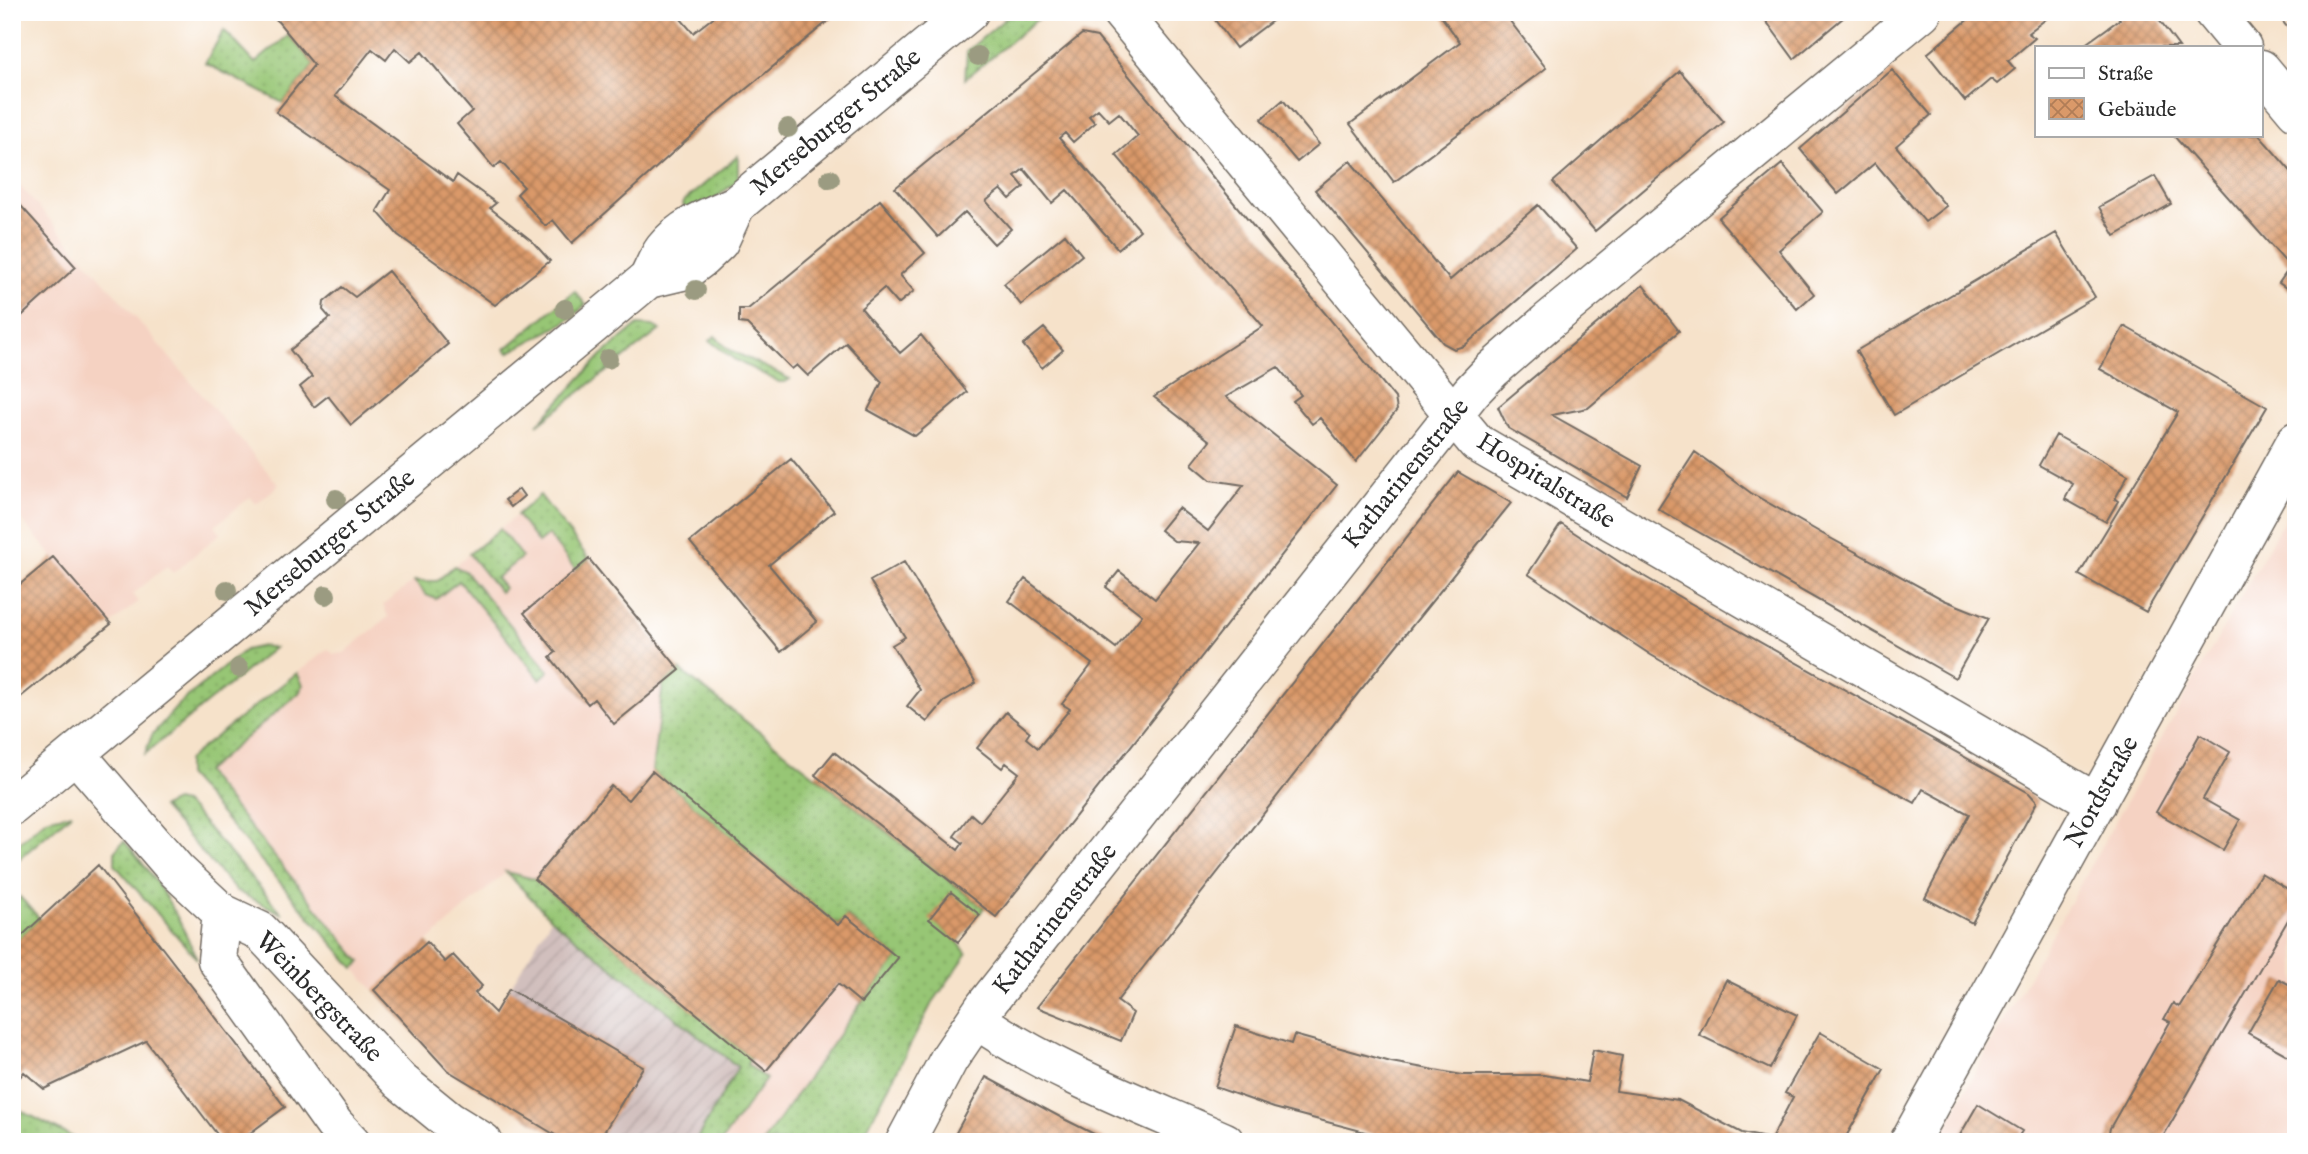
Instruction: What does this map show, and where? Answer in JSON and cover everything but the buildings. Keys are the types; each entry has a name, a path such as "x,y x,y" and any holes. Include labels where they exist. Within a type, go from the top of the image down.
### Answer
{"street":[{"name":"Merseburger Straße","path":"12,806 648,279 663,249 682,233 698,220 736,205 969,12"},
{"name":"Hospitalstraße","path":"1121,12 1477,443 2097,803"},
{"name":"Katharinenstraße","path":"976,1018 1452,414 1492,370 1922,12"},
{"path":"2213,12 2241,46"},
{"path":"2262,70 2296,111"},
{"name":"Nordstraße","path":"1909,1142 2296,441"},
{"name":"Weinbergstraße","path":"76,754 177,871 222,913 260,931 400,1081 449,1121 483,1142"},
{"path":"222,913 217,960 326,1112 351,1142"},
{"path":"905,1142 949,1059 976,1018 1002,1038 1024,1049 1122,1097 1225,1142"}],"shaded area":[{"path":"12,177 279,485 256,504 250,497 215,526 221,533 173,573 167,566 133,594 138,602 111,624 12,509"},
{"path":"2296,498 2296,1142 1937,1142 2030,974"},
{"path":"517,515 538,543 548,535 576,570 589,559 680,670 663,684 846,916 898,958 861,1003 763,1142 721,1142 766,1079 747,1063 751,1058 534,879 506,872 374,990 354,968 361,961 205,772 299,693 301,679 297,673 328,649 334,654 344,653 388,617 383,605 414,581 426,595 459,580 539,678 548,671 460,568 454,566 469,554 500,592 504,589 496,578 522,557 500,529"},
{"path":"551,919 739,1067 695,1142 567,1142 457,1076"}],"green space":[{"path":"1013,12 1046,12 965,79 967,51"},
{"path":"224,30 255,63 289,35 314,65 283,103 205,63"},
{"path":"738,156 738,180 690,219 685,214 683,202"},
{"path":"575,291 586,305 564,323 508,353 505,349"},
{"path":"638,325 653,326 660,330 537,425 602,355"},
{"path":"715,336 728,349 790,379 779,382 735,360 710,341"},
{"path":"540,495 589,559 576,570 548,535 538,543 517,515"},
{"path":"500,529 522,557 496,578 504,588 500,592 469,554"},
{"path":"454,566 465,571 549,671 540,679 459,581 436,599 426,595 414,581 437,581"},
{"path":"263,646 274,648 145,754 152,735 180,703 245,650"},
{"path":"680,670 984,908 958,942 967,954 931,1005 860,1142 763,1142 861,1003 898,958 847,916 838,925 652,771 663,684"},
{"path":"297,673 303,685 299,693 205,772 361,962 354,968 187,775 187,761 194,754"},
{"path":"175,801 192,810 283,914 236,891 162,807"},
{"path":"72,813 12,865 12,849 46,819"},
{"path":"124,841 166,897 197,959 115,865 115,851"},
{"path":"506,872 534,879 751,1058 747,1064 766,1079 721,1142 695,1142 738,1067 551,919"},
{"path":"20,897 40,919 12,945 12,904"},
{"path":"12,1106 82,1142 12,1142"}]}
